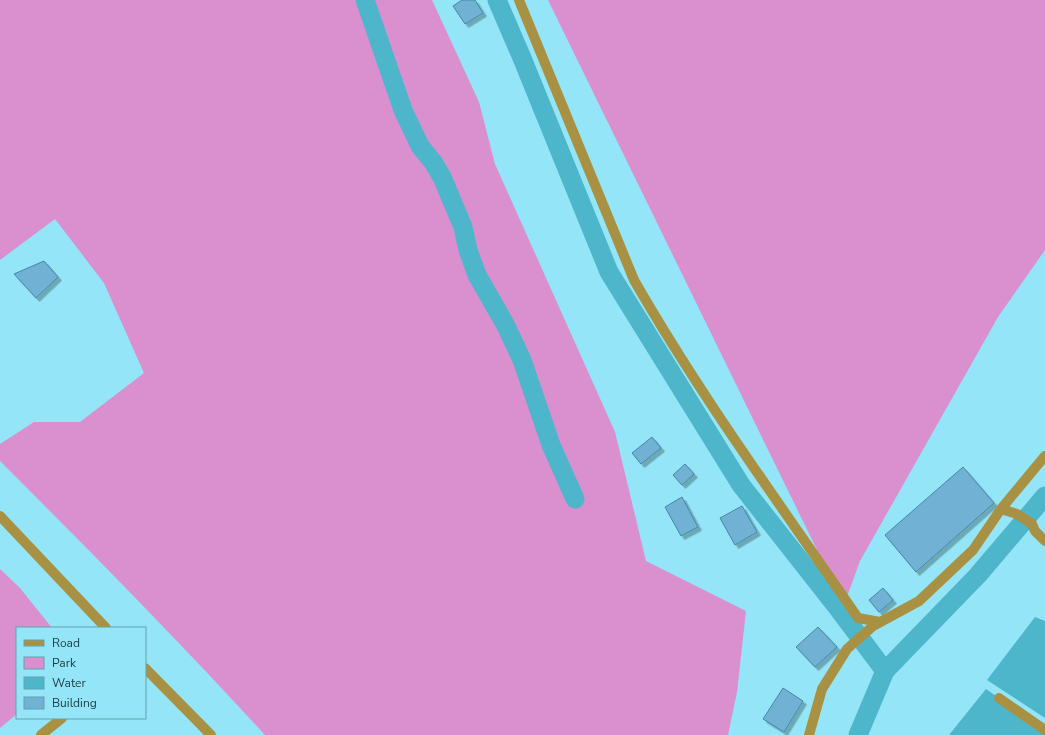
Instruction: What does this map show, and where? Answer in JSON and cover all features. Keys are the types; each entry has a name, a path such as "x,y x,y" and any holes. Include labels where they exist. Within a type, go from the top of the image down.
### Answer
{"street":[{"path":"519,0 634,280 650,309 739,445 858,618 876,624"},
{"path":"809,735 822,689 847,649 876,624 925,596 973,550 1001,509 1045,456"},
{"path":"1001,509 1017,514 1032,524 1035,531 1045,541"},
{"path":"0,516 105,627"},
{"path":"146,669 211,735"},
{"path":"999,698 1045,730"},
{"path":"41,735 61,719"}],"green space":[{"path":"0,0 432,0 479,102 495,164 615,432 646,561 746,611 737,692 728,735 265,735 134,596 0,461 0,444 34,422 80,422 144,373 104,283 55,219 0,260"},
{"path":"548,0 1045,0 1045,250 998,317 860,561 844,605"},
{"path":"0,569 20,588 51,627 16,627 16,715 0,728"}],"water":[{"path":"1035,617 1045,621 1045,718 987,680"},
{"path":"986,689 1045,730 1045,735 949,735"}],"building":[{"path":"462,0 475,0 483,13 465,24 453,6"},
{"path":"44,261 58,277 36,298 14,274"},
{"path":"652,437 661,448 641,464 632,453"},
{"path":"685,464 694,474 682,485 673,475"},
{"path":"963,467 994,503 916,572 885,535"},
{"path":"682,497 698,527 681,536 665,507"},
{"path":"742,506 757,532 735,545 720,518"},
{"path":"883,588 893,600 879,612 869,600"},
{"path":"818,627 837,647 815,667 796,647"},
{"path":"783,688 803,701 784,732 763,719"}],"waterway":[{"path":"365,0 403,110 420,146 433,162 442,177 463,227 468,250 477,275 505,324 522,360 551,445 575,499"},
{"path":"497,0 609,272 741,485 885,671"},
{"path":"858,735 885,671 978,575 1045,496"}]}
